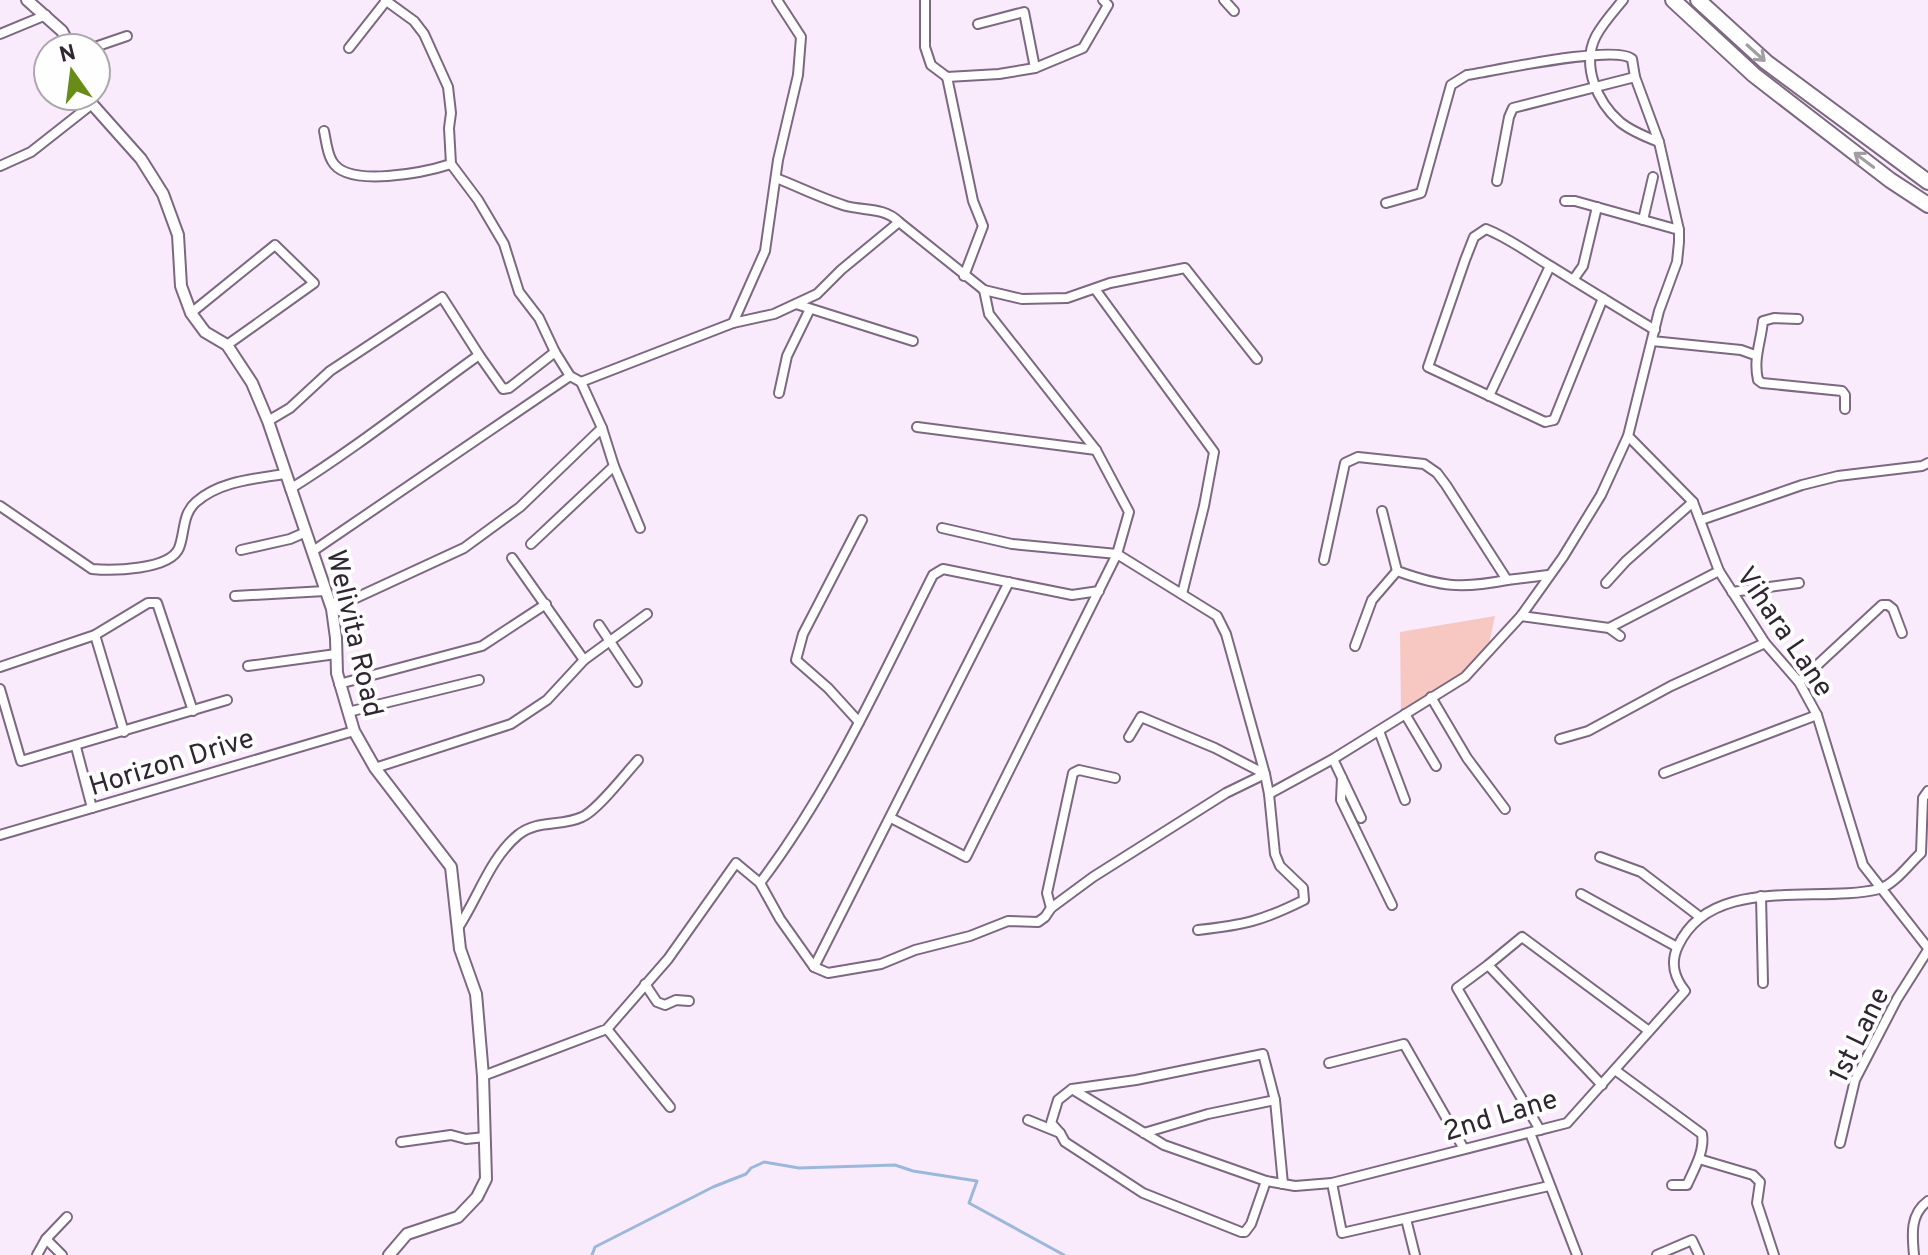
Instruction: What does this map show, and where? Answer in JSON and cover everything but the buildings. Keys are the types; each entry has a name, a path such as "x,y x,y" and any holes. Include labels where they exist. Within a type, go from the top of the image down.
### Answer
{"highway":[{"path":"1673,0 1754,75 1890,180 1928,205"},
{"path":"1698,0 1766,62 1928,182"}],"street":[{"path":"27,0 63,32"},
{"path":"349,48 386,0 414,21 424,34 448,87 451,164 478,200 504,244 519,292 539,318 570,376 581,382 640,528"},
{"path":"733,323 765,251 778,160 798,75 801,37 777,0"},
{"path":"925,0 925,47 931,65 947,77 1035,68 1083,48 1108,2"},
{"path":"1224,0 1234,11"},
{"path":"1623,0 1596,36 1590,55 1594,86 1621,123 1659,142"},
{"path":"978,24 1024,12 1035,68"},
{"path":"0,34 46,15"},
{"path":"112,41 127,36"},
{"path":"1269,794 1333,759 1465,677 1521,616 1563,557 1601,495 1628,436 1659,311 1677,262 1679,230 1659,142 1635,77 1632,59 1628,55 1590,55 1467,75 1456,80 1451,85 1421,193 1386,203"},
{"path":"947,77 973,201 983,226 964,276"},
{"path":"1497,181 1513,108 1635,77"},
{"path":"0,166 31,152 76,112"},
{"path":"100,112 141,159 163,194 178,235 181,286 191,313 275,245 314,283 227,345"},
{"path":"324,131 332,163 358,177 428,172 451,164"},
{"path":"1643,220 1653,177"},
{"path":"776,178 848,206 891,214 984,290 1022,299 1067,298 1110,283 1185,268 1257,359"},
{"path":"1565,201 1679,230"},
{"path":"1573,280 1583,266 1597,207"},
{"path":"581,382 733,323 774,314 817,294 899,222"},
{"path":"1603,298 1554,420 1545,422 1428,367 1474,237 1486,229 1550,266 1603,298 1655,330"},
{"path":"1489,396 1550,266"},
{"path":"1095,289 1214,452 1182,594"},
{"path":"891,818 966,857 1117,554 1129,512 1096,450 989,314 984,290"},
{"path":"268,421 290,408 330,371 442,297 503,389 509,388 555,352"},
{"path":"796,304 913,341"},
{"path":"779,393 787,356 810,309"},
{"name":"Welivita Road","path":"191,313 205,332 227,345 246,371 268,421 332,609 339,684 354,731 375,768 448,861 454,881 460,949 476,994 483,1076 486,1179 468,1208 446,1222 407,1234 389,1255"},
{"path":"1798,319 1763,321 1755,355 1758,380 1762,383 1842,391 1845,409"},
{"path":"1652,341 1741,350 1755,355"},
{"path":"290,489 344,455 479,355"},
{"path":"313,551 570,376"},
{"path":"917,427 1096,450"},
{"path":"332,609 464,548 520,507 602,428"},
{"name":"Vihara Lane","path":"1628,436 1693,502 1719,571 1765,643 1799,682 1817,715 1863,865 1928,949"},
{"path":"1324,560 1345,463 1358,457 1424,464 1437,473 1507,580"},
{"path":"1701,520 1802,485 1838,476 1928,463"},
{"path":"531,544 614,466"},
{"path":"1,508 92,569 109,571 158,564 171,558 179,550 186,517 192,505 226,485 284,474"},
{"path":"1606,583 1626,561 1693,502"},
{"path":"1382,511 1397,571"},
{"path":"859,722 828,688 796,660 803,634 862,520"},
{"path":"942,528 1012,544 1117,554 1217,616 1226,634 1265,774 1275,854 1280,866 1303,888 1304,900 1247,925 1198,930"},
{"path":"241,550 290,539 306,532"},
{"path":"512,558 584,660"},
{"path":"760,883 792,840 834,773 933,575 943,569 1072,595 1099,591"},
{"path":"1397,571 1433,584 1474,586 1548,575"},
{"path":"1355,646 1372,600 1397,571"},
{"path":"1609,628 1719,571"},
{"path":"814,967 1009,582"},
{"path":"1732,592 1799,583"},
{"path":"235,596 325,591"},
{"path":"0,667 95,635 148,603 157,603 193,711"},
{"path":"339,684 482,646 546,604"},
{"path":"1799,682 1882,605 1893,609 1902,633"},
{"path":"375,768 511,724 547,700 584,660 647,614"},
{"path":"1521,616 1609,628 1620,636"},
{"path":"599,625 637,682"},
{"path":"95,635 124,732"},
{"path":"1560,739 1588,731 1671,686 1765,643"},
{"path":"248,666 336,654"},
{"path":"348,712 479,680"},
{"path":"0,689 21,761 227,700"},
{"path":"1431,697 1467,758 1505,809"},
{"path":"1405,714 1436,766"},
{"path":"1664,773 1817,715"},
{"path":"1129,737 1141,717 1215,748 1265,774"},
{"name":"Horizon Drive","path":"0,835 354,731"},
{"path":"1379,731 1405,800"},
{"path":"76,747 92,808"},
{"path":"1333,759 1361,818"},
{"path":"457,928 497,861 520,833 538,823 570,822 587,815 638,760"},
{"path":"1051,908 1047,893 1073,773 1079,770 1115,778"},
{"path":"483,1076 607,1029 668,959 736,863 760,883 780,919 814,967 828,973 881,964 1008,921 1038,922 1051,908 1093,877 1226,793 1265,774"},
{"path":"1342,778 1341,800 1392,905"},
{"path":"1581,894 1677,947 1684,933 1700,917 1726,904 1761,896 1820,896 1883,888 1921,853 1923,798 1928,791"},
{"path":"1600,857 1641,872 1700,917"},
{"path":"1761,896 1763,983"},
{"path":"1540,1130 1457,988 1522,937 1649,1031"},
{"name":"2nd Lane","path":"1072,1089 1164,1145 1266,1181 1295,1186 1332,1183 1567,1123 1685,991 1675,978 1674,955 1677,947"},
{"name":"1st Lane","path":"1840,1143 1855,1080 1897,999 1928,949"},
{"path":"1488,965 1602,1085"},
{"path":"645,984 657,1002 665,1005 676,1000 689,1001"},
{"path":"607,1029 670,1107"},
{"path":"1329,1063 1404,1044 1464,1149"},
{"path":"1266,1181 1251,1224 1245,1232 1241,1232 1143,1193 1065,1142 1051,1123 1058,1100 1072,1089 1136,1080 1263,1054 1275,1100 1283,1184"},
{"path":"1615,1070 1702,1134 1699,1159 1687,1185 1672,1185"},
{"path":"1144,1133 1208,1114 1275,1100"},
{"path":"1028,1120 1060,1133"},
{"path":"1530,1133 1577,1255"},
{"path":"401,1142 451,1135 466,1139 485,1137"},
{"path":"1699,1159 1753,1175 1760,1182 1757,1203 1774,1255"},
{"path":"1332,1183 1342,1233 1549,1186"},
{"path":"1914,1255 1911,1232 1918,1208 1928,1201"},
{"path":"37,1255 46,1239 67,1217"},
{"path":"1406,1219 1415,1255"},
{"path":"46,1239 62,1255"},
{"path":"1657,1255 1692,1240 1699,1255"}],"shaded area":[{"path":"1495,616 1488,648 1462,674 1401,712 1400,632"}],"waterway":[{"path":"592,1255 595,1247 713,1187 746,1174 764,1162 799,1168 895,1165 913,1171 977,1181 969,1203 1064,1255"}]}
